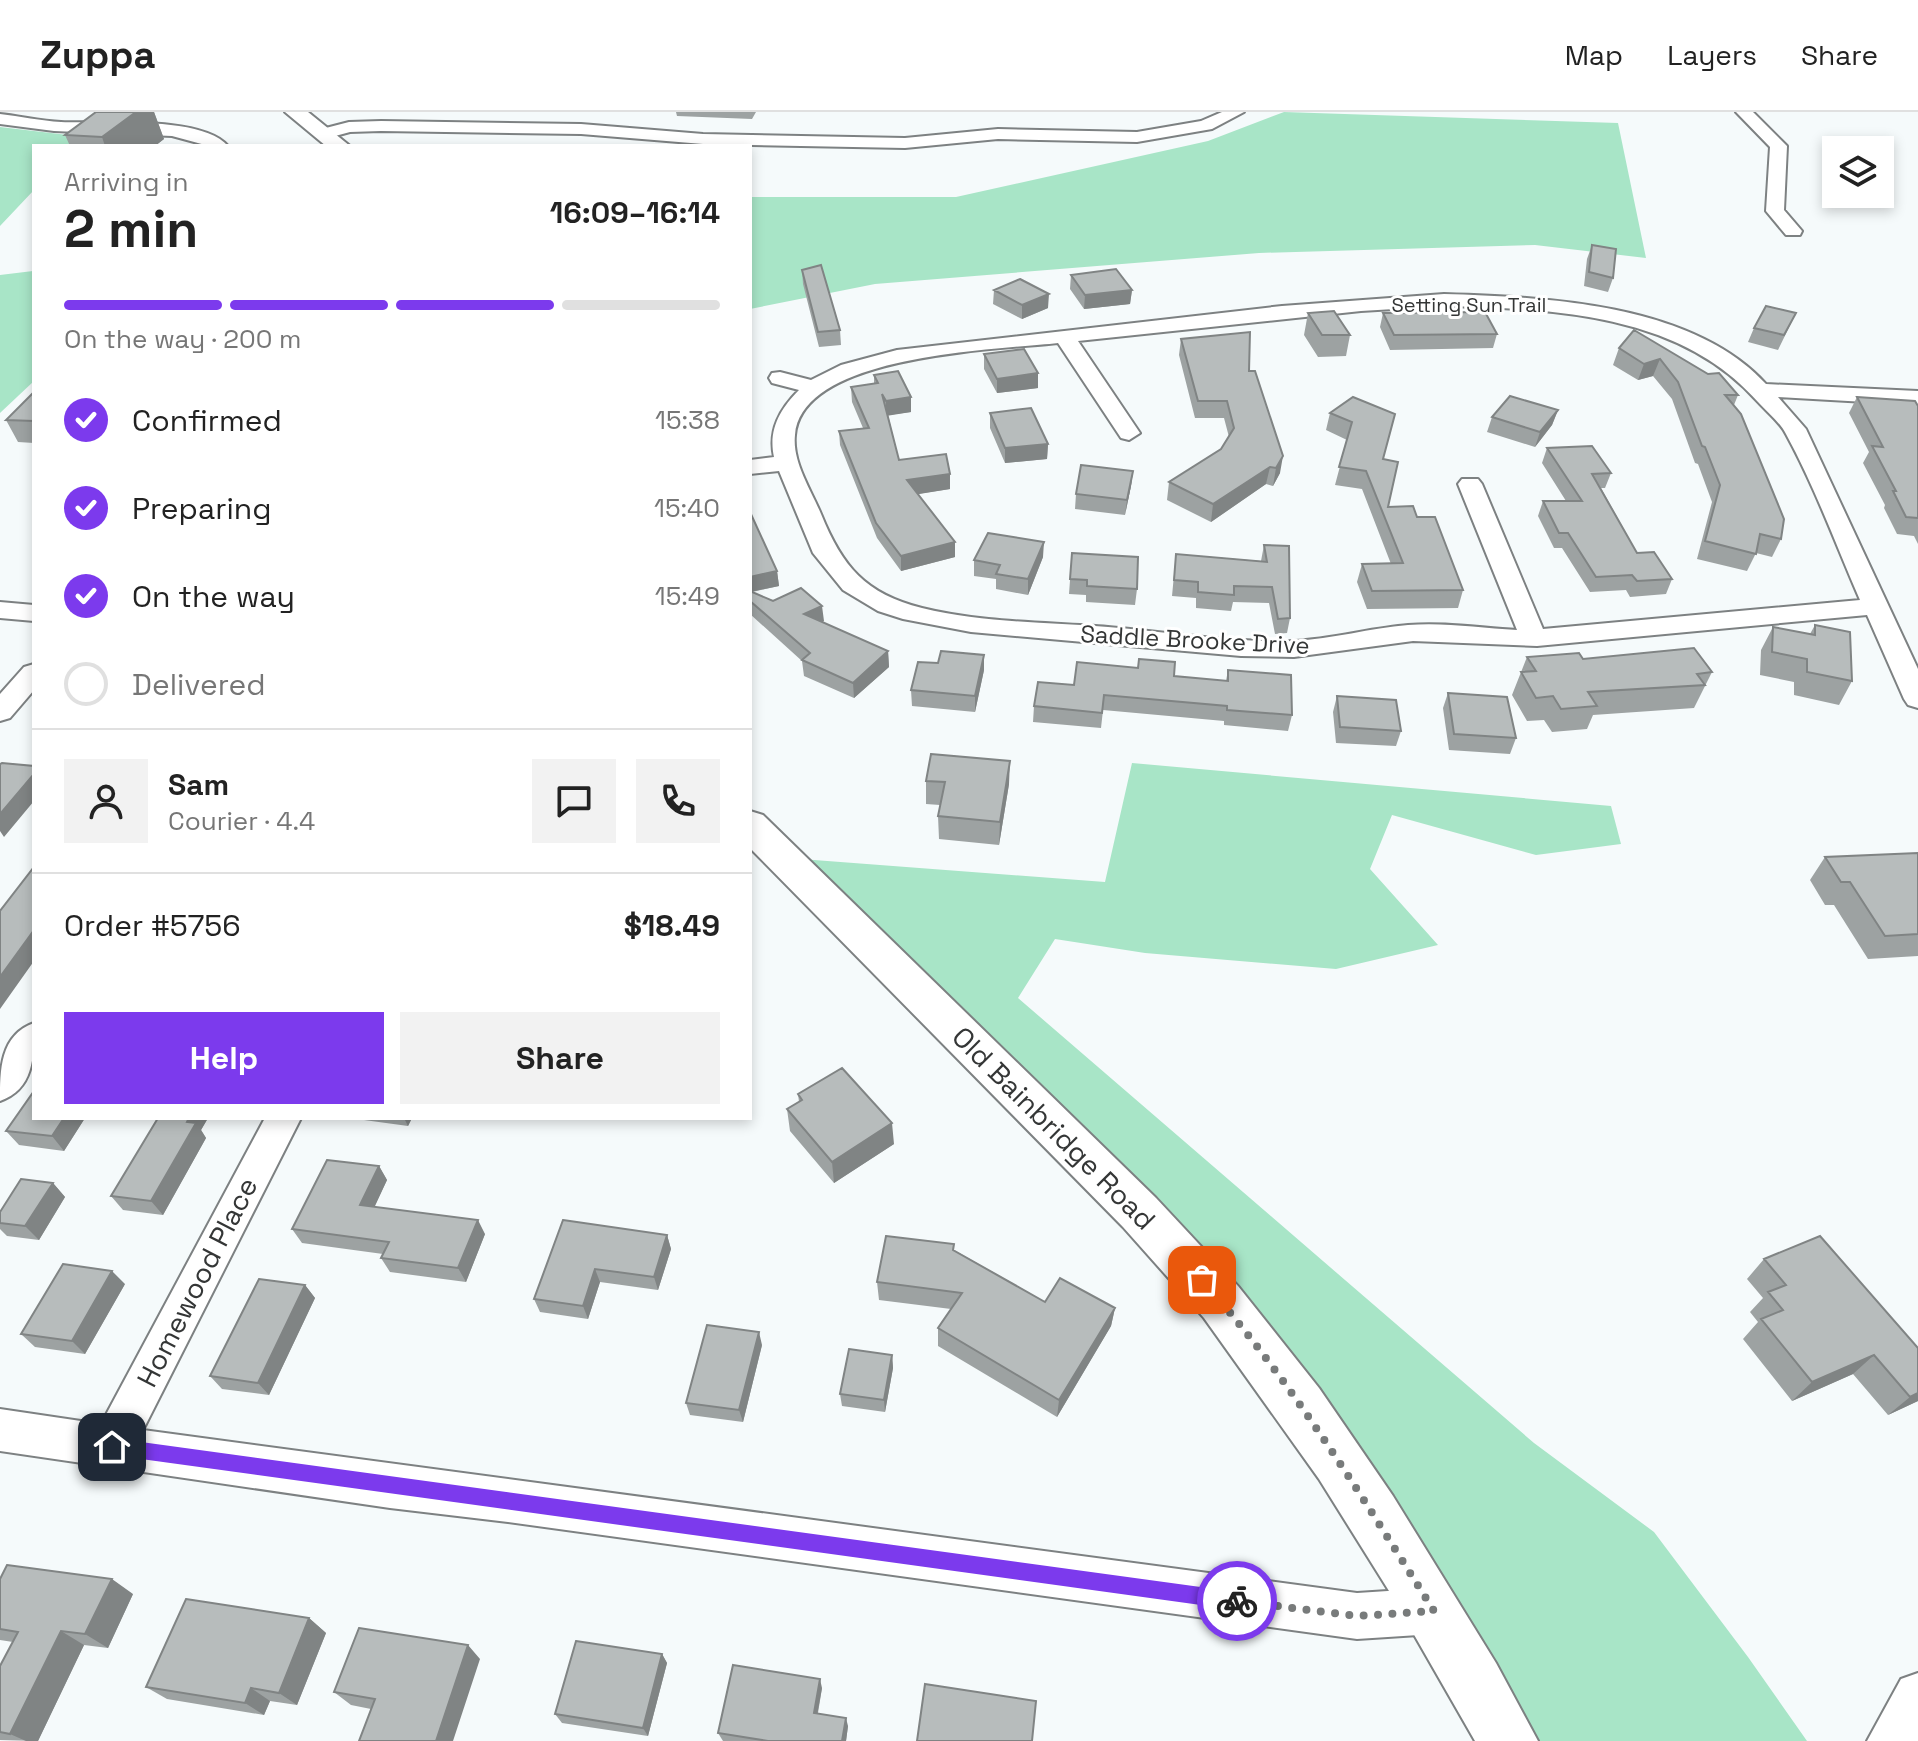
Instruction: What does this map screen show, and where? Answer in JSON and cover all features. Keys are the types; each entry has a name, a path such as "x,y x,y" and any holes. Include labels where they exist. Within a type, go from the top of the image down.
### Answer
{"main road":[{"path":"295,112 332,140"},
{"name":"Old Bainbridge Road","path":"752,826 807,886 1094,1167 1220,1301 1297,1399 1341,1462 1434,1611 1508,1741"}],"street":[{"path":"90,120 117,112"},
{"path":"332,140 349,127 381,126 581,129 703,139 905,143 998,134 1137,137 1206,125 1236,112"},
{"path":"1744,112 1779,146 1775,211 1793,231"},
{"path":"0,119 90,120 192,134 214,139 218,144"},
{"name":"Setting Sun Trail","path":"788,463 782,443 784,428 791,412 814,387 853,367 897,356 1368,306 1542,302 1603,312 1659,328 1733,363 1766,390 1795,429 1918,699"},
{"path":"1064,336 1129,433"},
{"path":"780,378 814,387"},
{"path":"1766,390 1918,398"},
{"path":"752,467 788,463"},
{"name":"Saddle Brooke Drive","path":"788,463 823,552 834,570 867,596 907,612 1015,628 1258,648 1326,647 1395,634 1432,632 1533,638 1876,607"},
{"path":"1470,484 1533,638"},
{"path":"0,610 32,613"},
{"path":"0,712 32,675"},
{"path":"0,1086 32,1040"},
{"name":"Homewood Place","path":"112,1447 282,1120"},
{"path":"0,1430 1189,1595 1357,1616 1434,1611"},
{"path":"1891,1741 1918,1696"}],"green space":[{"path":"1284,112 1618,123 1646,258 1535,245 1259,253 875,284 752,309 752,197 956,197 1208,141"},
{"path":"0,127 85,137 78,144 32,144 32,192 0,226"},
{"path":"32,271 32,383 0,413 0,275"},
{"path":"1132,763 1611,806 1621,844 1536,855 1392,815 1370,869 1438,945 1336,969 1145,953 1055,939 1018,998 1534,1443 1654,1532 1807,1741 1531,1741 1452,1605 1448,1586 1440,1586 801,859 1105,882"}],"building":[{"path":"96,112 136,112 102,137 65,135"},
{"path":"1592,245 1616,249 1613,278 1589,272"},
{"path":"821,265 840,330 818,332 802,270"},
{"path":"1116,269 1132,290 1085,295 1071,275"},
{"path":"1020,279 1049,294 1022,305 994,290"},
{"path":"1766,306 1796,313 1784,335 1754,328"},
{"path":"1334,311 1350,335 1322,335 1308,313"},
{"path":"1485,312 1497,334 1394,335 1383,313"},
{"path":"1634,330 1708,374 1719,373 1738,395 1725,395 1741,414 1784,519 1781,539 1760,534 1756,554 1705,541 1720,485 1678,382 1660,359 1644,364 1619,348"},
{"path":"1250,332 1249,371 1255,371 1283,456 1276,468 1270,467 1213,504 1169,482 1221,449 1234,428 1227,401 1198,401 1181,339"},
{"path":"1024,349 1038,373 997,379 984,354"},
{"path":"898,371 911,397 886,401 882,394 899,460 946,454 950,474 907,480 955,542 901,556 876,523 839,431 869,428 851,387 878,383 874,375"},
{"path":"32,394 32,421 6,420"},
{"path":"1510,396 1558,410 1540,432 1492,417"},
{"path":"1353,397 1395,414 1383,459 1398,462 1388,507 1413,506 1417,517 1435,517 1463,590 1372,591 1362,564 1403,563 1366,471 1339,467 1352,422 1330,413"},
{"path":"1857,397 1915,401 1918,406 1918,518 1906,517 1872,446 1883,447"},
{"path":"1031,408 1048,444 1005,448 990,413"},
{"path":"1592,446 1611,473 1592,474 1637,553 1654,552 1672,579 1637,581 1632,575 1596,577 1568,533 1559,533 1543,501 1582,501 1547,448"},
{"path":"1081,465 1133,471 1127,500 1076,494"},
{"path":"752,516 777,571 752,577"},
{"path":"988,533 1044,542 1028,579 996,574 1000,565 974,560"},
{"path":"1264,545 1289,546 1290,618 1278,619 1272,587 1234,586 1234,595 1198,592 1198,582 1174,580 1176,554 1267,562"},
{"path":"1072,553 1138,557 1137,589 1087,586 1087,580 1070,579"},
{"path":"801,588 822,606 804,614 888,651 853,683 802,660 810,653 752,603 752,592 773,601"},
{"path":"1815,625 1850,632 1852,681 1807,672 1807,659 1772,652 1773,627 1815,635"},
{"path":"1694,648 1712,672 1697,674 1705,685 1588,692 1597,706 1561,709 1553,696 1536,698 1521,672 1536,671 1527,657 1579,653 1583,659"},
{"path":"941,651 984,655 975,696 911,690 918,662 938,663"},
{"path":"1139,659 1175,662 1174,676 1228,681 1228,670 1291,675 1292,715 1104,695 1102,713 1034,706 1038,682 1074,685 1077,662 1138,668"},
{"path":"1448,693 1507,697 1516,738 1454,734"},
{"path":"1337,696 1396,700 1401,731 1340,727"},
{"path":"931,754 1010,761 1000,822 938,816 945,782 926,781"},
{"path":"0,764 32,766 32,776 0,814"},
{"path":"1918,853 1918,934 1885,936 1850,882 1841,882 1825,857"},
{"path":"32,870 32,933 0,977 0,911"},
{"path":"842,1068 892,1123 832,1162 787,1109 802,1100 798,1094"},
{"path":"32,1094 32,1120 63,1120 52,1136 6,1131"},
{"path":"157,1120 196,1123 151,1201 111,1196"},
{"path":"327,1160 379,1166 360,1205 478,1220 458,1268 381,1258 389,1242 292,1229"},
{"path":"21,1179 53,1183 25,1226 0,1223 0,1212"},
{"path":"563,1220 667,1235 654,1277 595,1269 583,1306 534,1299"},
{"path":"886,1236 954,1244 953,1250 1045,1302 1060,1278 1115,1308 1059,1400 938,1328 962,1293 877,1282"},
{"path":"1820,1236 1918,1348 1918,1393 1910,1397 1874,1355 1812,1382 1761,1319 1783,1310 1768,1292 1786,1285 1764,1259"},
{"path":"63,1264 112,1271 72,1341 21,1334"},
{"path":"259,1279 305,1285 258,1383 210,1376"},
{"path":"707,1325 759,1332 739,1410 686,1403"},
{"path":"849,1349 892,1355 884,1400 840,1394"},
{"path":"7,1565 112,1579 85,1634 61,1631 10,1734 0,1732 0,1666 18,1632 0,1629 0,1579"},
{"path":"186,1599 309,1618 279,1693 251,1688 245,1703 146,1687"},
{"path":"359,1628 468,1645 436,1741 359,1741 375,1699 334,1692"},
{"path":"576,1641 662,1654 643,1728 555,1714"},
{"path":"733,1665 820,1679 814,1713 846,1718 842,1741 768,1741 718,1733"},
{"path":"925,1684 1036,1701 1032,1741 917,1741"}],"way so far":[{"path":"1202,1280 1297,1399 1341,1462 1434,1611 1357,1616 1237,1601"}],"route":[{"path":"112,1447 1237,1601"}]}
